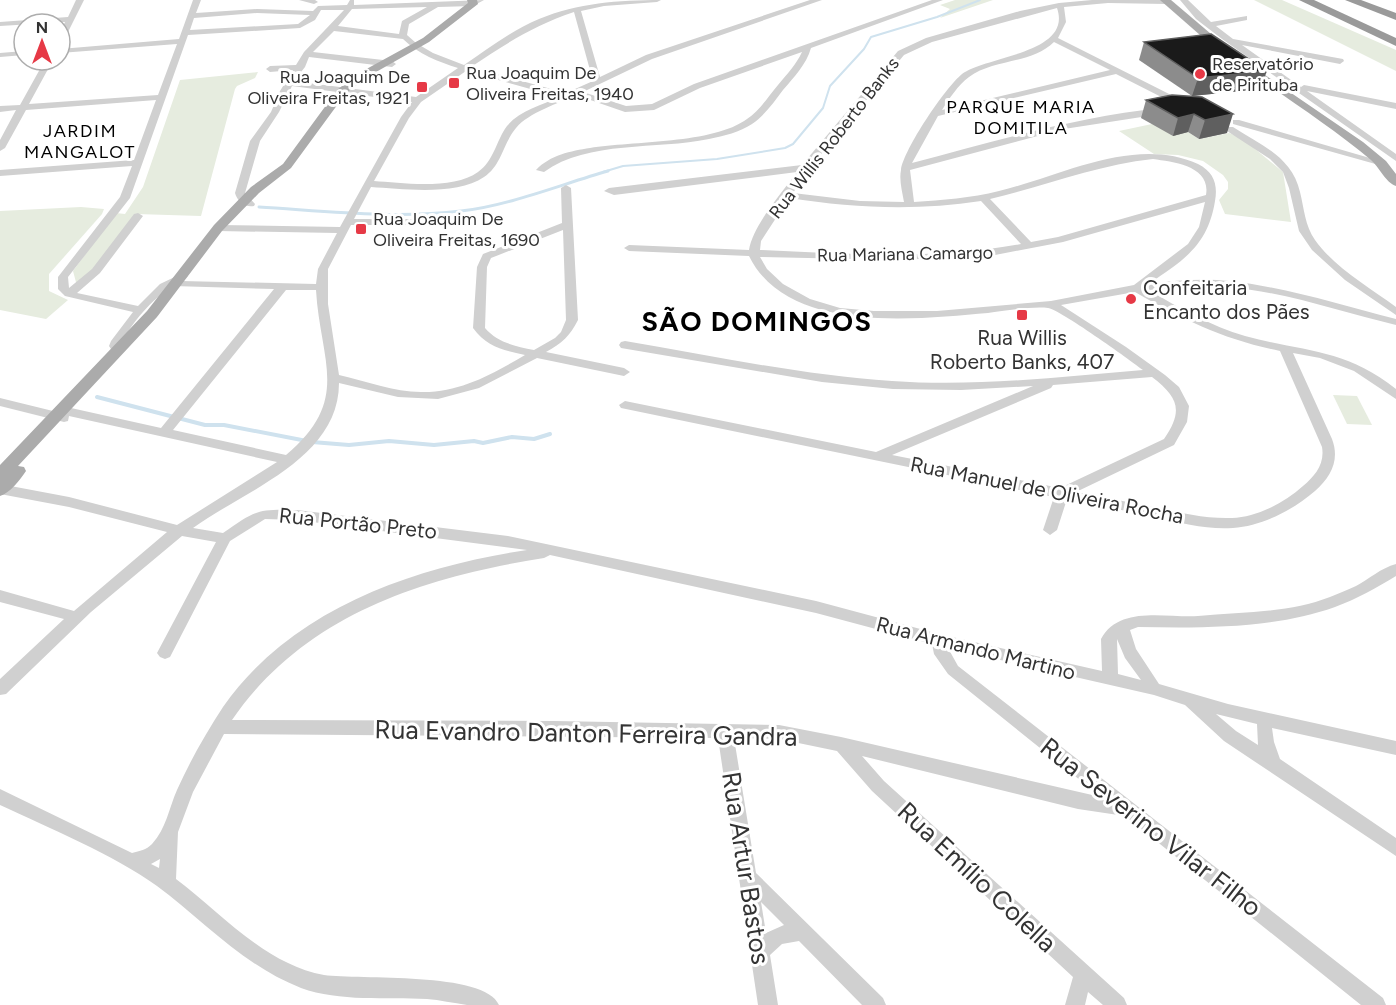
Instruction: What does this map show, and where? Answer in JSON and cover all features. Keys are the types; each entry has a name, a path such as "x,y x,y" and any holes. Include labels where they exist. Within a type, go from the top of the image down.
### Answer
{"highway":[{"path":"1305,0 1396,42"},
{"path":"1351,0 1396,17"}],"main road":[{"path":"0,490 120,348 182,281 223,228 247,202 301,162 347,91 451,23 475,1"},
{"path":"1166,1 1211,41 1359,144 1382,163 1396,182"},
{"path":"0,475 168,309 182,281"}],"street":[{"path":"72,17 80,0"},
{"path":"141,310 69,294 64,288 63,277 125,198 197,0"},
{"path":"303,0 316,8"},
{"path":"0,689 76,617 178,530 293,457 318,432 330,411 334,378 320,287 323,269 405,117 418,100 524,29 555,15 624,0"},
{"path":"604,4 657,0"},
{"path":"369,184 452,184 476,178 489,168 513,123 649,57 818,0"},
{"path":"576,92 624,109 654,107 697,86 939,0"},
{"path":"1184,0 1229,40 1396,158"},
{"path":"191,16 350,4 475,1"},
{"name":"Rua Willis Roberto Banks","path":"754,255 756,241 805,168 901,53 929,40 1059,5 1108,1 1166,1"},
{"path":"404,37 406,21 435,2"},
{"path":"247,202 240,193 255,141 275,112 307,54 332,28 350,4"},
{"path":"909,204 906,168 955,84 978,69 1025,54 1055,39 1061,28 1063,17 1059,5"},
{"path":"72,50 295,27 307,23 316,8"},
{"path":"577,9 597,81"},
{"path":"1210,25 1244,18"},
{"path":"332,28 404,37 465,67 567,96"},
{"path":"906,168 1078,123 1133,113 1186,110 1118,71 1055,39"},
{"path":"1229,40 1340,61"},
{"path":"541,170 552,160 574,153 711,137 745,124 761,112 800,64 808,45"},
{"path":"307,54 388,64"},
{"path":"270,69 301,67"},
{"path":"936,114 1118,71"},
{"path":"0,148 42,72"},
{"path":"290,83 418,100"},
{"path":"1296,86 1396,106"},
{"path":"0,109 162,97"},
{"path":"1382,163 1233,124 1285,167 1292,180 1300,222 1313,244 1328,259 1396,312"},
{"path":"788,195 849,203 909,204 983,198 1140,156 1174,158 1193,164 1204,172 1213,189 1204,228 1193,244 1137,288"},
{"path":"0,173 137,164"},
{"path":"609,191 805,168"},
{"path":"334,378 403,393 434,395 452,392 480,383 559,340 566,333 572,320 566,188"},
{"name":"Rua Mariana Camargo","path":"628,248 754,255 912,257 995,252 1030,247 1211,197"},
{"path":"983,198 1030,247"},
{"path":"69,294 96,271 138,216"},
{"path":"223,228 349,219 473,222"},
{"path":"567,225 492,254 483,261 478,321 482,333 488,339 504,346 624,372"},
{"path":"754,255 762,271 779,286 806,300 839,310 874,315 937,314 1051,304 1137,288 1188,283 1236,285 1294,296 1396,322"},
{"path":"120,348 115,346 117,341 141,310 170,281 320,287"},
{"path":"167,428 282,287"},
{"path":"1137,288 1207,326 1240,338 1328,355 1347,362 1376,378 1396,395"},
{"path":"1050,530 1062,493 1169,442 1179,426 1183,413 1181,398 1154,373 1051,304"},
{"path":"625,345 822,378 893,385 961,386 1154,373"},
{"name":"Rua Manuel de Oliveira Rocha","path":"625,405 1166,515 1231,523 1255,519 1285,505 1314,484 1329,463 1330,450 1285,348"},
{"path":"878,456 1058,380"},
{"path":"0,402 64,414 167,428 293,457"},
{"path":"0,490 69,502 178,530 225,538"},
{"name":"Rua Portão Preto","path":"165,653 225,538 252,519 268,513 328,518 508,541 555,552"},
{"path":"508,541 513,546 512,557"},
{"path":"168,884 172,830 182,801 218,727 236,701 268,666 310,632 347,612 417,583 448,572 512,557 555,552"},
{"name":"Rua Armando Martino","path":"555,552 816,607 939,640 1154,689 1190,702 1396,748"},
{"path":"1110,679 1109,639 1113,632 1137,621 1190,622 1273,615 1330,603 1361,590 1396,569"},
{"path":"0,596 76,617"},
{"path":"1122,627 1128,651 1148,675 1154,689"},
{"name":"Rua Severino Vilar Filho","path":"939,640 942,654 953,670 1376,1005"},
{"path":"1190,702 1230,736 1396,848"},
{"path":"1266,719 1263,728 1264,738 1274,764"},
{"name":"Rua Evandro Danton Ferreira Gandra","path":"218,727 779,732 841,744 1078,801 1126,809"},
{"name":"Rua Artur Bastos","path":"725,731 768,1005"},
{"name":"Rua Emílio Colella","path":"841,744 878,786 1117,1005"},
{"path":"0,797 130,861 168,884 237,941 303,979 334,987 460,992 483,999 489,1005"},
{"path":"130,861 153,855 172,830"},
{"path":"750,879 876,1005"},
{"path":"759,952 779,934 804,932"},
{"path":"1075,1005 1076,993 1083,975"}],"shaded area":[{"path":"955,0 993,0 940,18 950,9 940,5"},
{"path":"1254,0 1282,0 1396,50 1396,71"},
{"path":"258,72 255,78 235,89 201,216 136,214 94,271 77,286 73,271 116,213 125,214 143,187 180,80"},
{"path":"1152,124 1188,132 1199,139 1229,133 1242,138 1283,172 1291,222 1225,214 1219,200 1228,189 1228,182 1223,175 1203,161 1178,155 1154,154 1119,131"},
{"path":"81,207 104,209 49,274 49,291 68,300 46,319 0,310 0,211"},
{"path":"1333,395 1357,396 1372,425 1347,424"}],"building":[{"path":"1211,34 1267,71 1198,78 1144,42"},
{"path":"1172,95 1202,97 1233,114 1205,120 1194,114 1178,118 1146,100"}],"waterway":[{"path":"603,172 623,166 717,159 785,148 793,144 823,108 830,86 864,49 871,37 937,17 980,0"},
{"path":"259,207 385,214 461,211 516,200 608,171"},
{"path":"97,397 205,425 224,425 312,442 349,445 389,441 434,445 474,441 483,443 512,437 534,439 550,434"}],"place":[{"name":"Reservatório de Pirituba","path":"1200,74"},
{"name":"Rua Joaquim De Oliveira Freitas, 1940","path":"454,83"},
{"name":"Rua Joaquim De Oliveira Freitas, 1921","path":"422,87"},
{"name":"Rua Joaquim De Oliveira Freitas, 1690","path":"361,229"},
{"name":"Confeitaria Encanto dos Pães","path":"1131,299"},
{"name":"Rua Willis Roberto Banks, 407","path":"1022,315"}],"district":[{"name":"PARQUE MARIA DOMITILA","path":"1021,117"},
{"name":"JARDIM MANGALOT","path":"80,141"},
{"name":"SÃO DOMINGOS","path":"757,321"}]}
